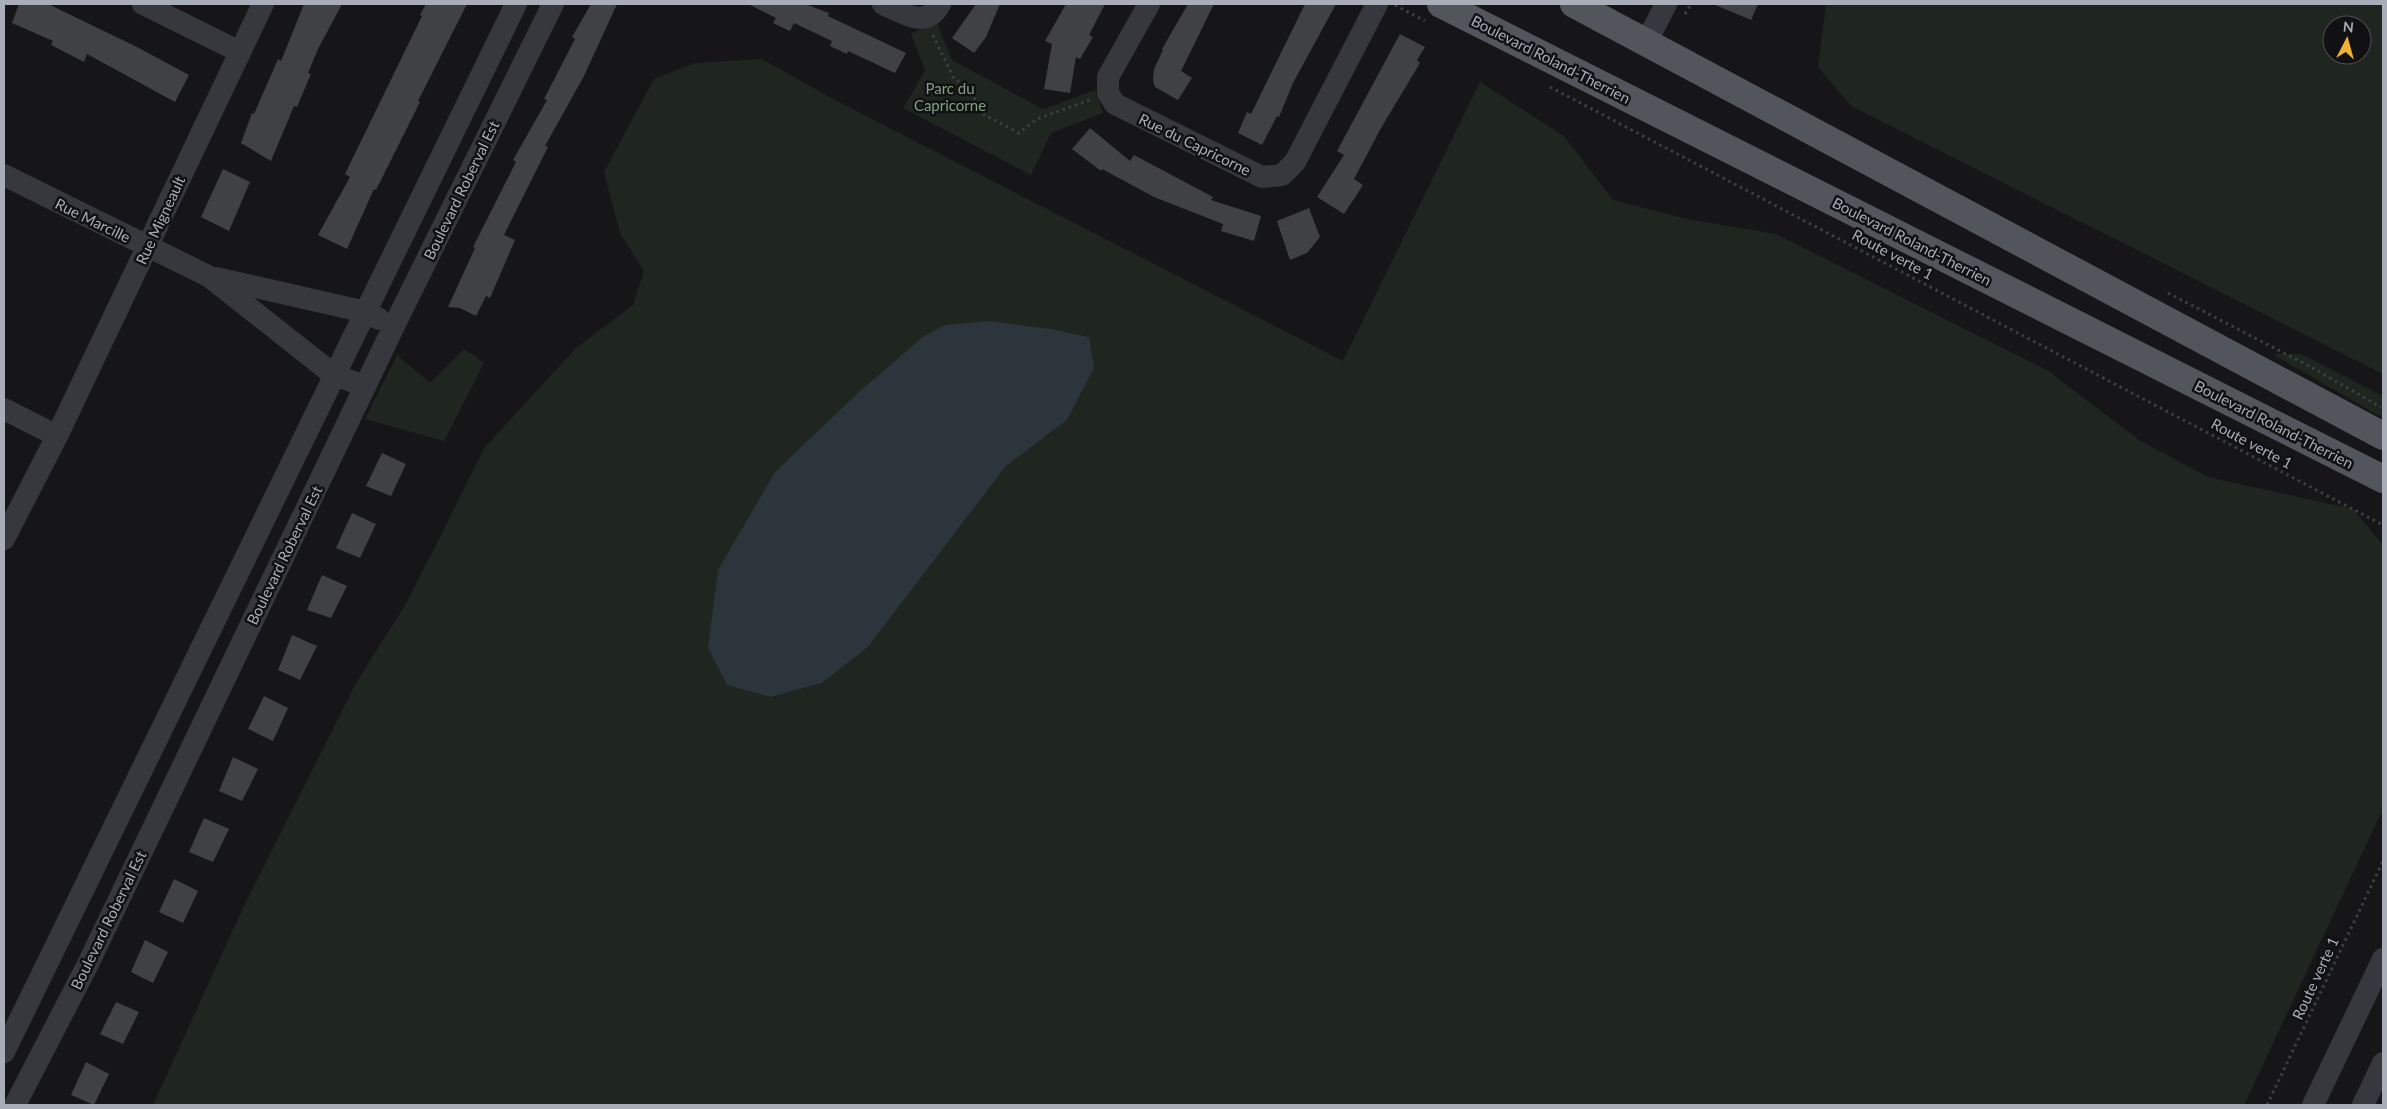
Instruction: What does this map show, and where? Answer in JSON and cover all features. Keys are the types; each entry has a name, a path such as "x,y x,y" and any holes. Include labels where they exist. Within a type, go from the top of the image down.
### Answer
{"main road":[{"path":"1574,4 1647,41 2383,436"},
{"name":"Boulevard Roland-Therrien","path":"1435,13 2383,479"}],"street":[{"path":"143,4 240,52"},
{"name":"Rue Migneault","path":"4,540 57,436 263,4"},
{"path":"4,1052 516,4"},
{"name":"Boulevard Roberval Est","path":"15,1105 87,966 394,326 553,4"},
{"path":"883,4 913,18 933,11"},
{"path":"1108,93 1108,77 1149,4"},
{"name":"Rue du Capricorne","path":"1108,93 1115,104 1262,177 1282,175 1295,162 1377,4"},
{"path":"1647,41 1666,4"},
{"name":"Rue Marcille","path":"4,175 210,277 366,312 394,326"},
{"name":"Rue Marcille","path":"210,277 334,375 365,386"},
{"path":"4,409 57,436"},
{"path":"2313,1105 2383,959"},
{"path":"2363,1105 2383,1063"}],"path":[{"path":"1393,4 1435,13"},
{"path":"933,11 954,79 971,88 979,112 1019,133 1037,119 1108,93"},
{"name":"Route verte 1","path":"1543,83 2383,525"},
{"name":"Route verte 1","path":"2267,1105 2383,861"}],"green space":[{"path":"1826,4 2383,4 2383,374 1851,106 1818,67"},
{"name":"Parc du Capricorne","path":"937,23 952,60 1043,109 1095,90 1103,113 1051,133 1031,175 903,108 925,71 911,33"},
{"path":"762,59 835,100 1343,361 1480,82 1564,136 1613,200 1687,219 1776,234 2047,370 2139,440 2208,477 2353,509 2383,545 2383,809 2244,1105 153,1105 243,908 356,683 407,602 485,447 576,348 633,305 644,271 620,233 604,172 654,79 695,63","holes":["989,321 1051,329 1089,337 1067,420 1006,466 868,647 822,683 771,697"]},
{"path":"464,349 484,363 444,441 365,419 397,355 430,383"},
{"path":"2272,354 2301,354 2383,396 2383,418"}],"shaded area":[{"path":"989,321 1051,329 1089,337 1094,368 1067,420 1006,466 868,647 822,683 771,697 727,685 708,648 718,570 775,472 859,392 924,336 945,325"}],"building":[{"path":"19,4 48,4 137,47 189,75 175,102 87,54 84,62 51,45 53,41 12,23"},
{"path":"304,4 342,4 318,49 308,73 311,74 297,107 294,106 271,161 241,143 252,113 254,114 278,59 281,61"},
{"path":"426,4 467,4 376,190 374,189 347,249 318,235 350,177 345,174 422,16 420,15"},
{"path":"591,4 617,4 584,76 545,146 548,147 504,235 515,240 490,298 486,296 476,316 460,308 448,307 475,248 473,247 516,162 513,160 547,100 544,99 575,39 572,37"},
{"path":"748,4 805,4 829,13 828,16 906,53 895,73 848,51 847,54 830,46 832,41 794,23 790,31 773,23 776,18"},
{"path":"976,4 1000,4 986,37 974,53 952,38"},
{"path":"1066,4 1105,4 1089,35 1093,37 1080,59 1076,57 1070,93 1044,89 1052,44 1045,41"},
{"path":"1188,4 1214,4 1181,71 1192,78 1178,100 1155,87 1153,80 1154,69 1162,49"},
{"path":"1305,4 1336,4 1293,83 1279,117 1277,116 1262,145 1238,133 1247,112 1251,114"},
{"path":"1713,4 1758,4 1751,20"},
{"path":"1400,34 1425,47 1417,60 1420,63 1381,128 1354,179 1363,185 1344,214 1317,197 1344,155 1337,151"},
{"path":"1090,128 1130,161 1134,155 1213,197 1211,200 1261,216 1254,241 1221,231 1223,224 1154,197 1102,169 1101,171 1072,149"},
{"path":"223,169 250,182 229,231 201,217"},
{"path":"1309,208 1320,237 1307,253 1290,260 1277,221"},
{"path":"382,453 406,464 391,496 366,486"},
{"path":"352,513 376,524 360,558 336,548"},
{"path":"322,575 347,586 331,618 307,610"},
{"path":"292,635 317,646 300,680 278,670"},
{"path":"264,696 288,708 273,741 248,729"},
{"path":"233,757 258,769 242,801 219,791"},
{"path":"204,818 229,829 213,862 189,852"},
{"path":"174,879 198,891 183,923 159,912"},
{"path":"145,940 168,952 153,983 131,972"},
{"path":"116,1002 139,1012 123,1044 100,1034"},
{"path":"86,1062 109,1074 94,1105 71,1095"}]}
